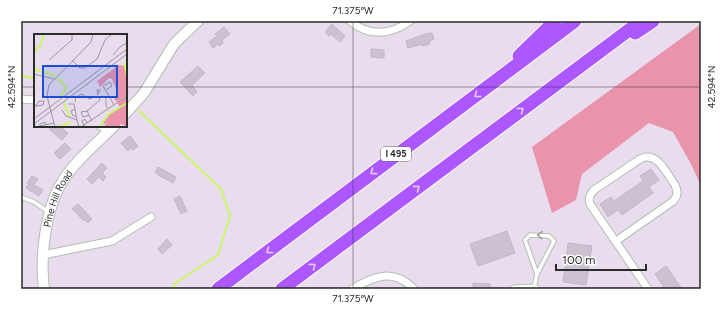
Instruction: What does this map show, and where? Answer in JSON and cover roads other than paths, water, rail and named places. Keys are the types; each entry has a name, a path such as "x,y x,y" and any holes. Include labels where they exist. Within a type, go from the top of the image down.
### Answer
{"highway":[{"path":"493,83 526,48 555,21"},
{"name":"I 495","path":"218,289 575,21"},
{"path":"282,289 641,21"},
{"path":"545,93 654,21"}],"street":[{"path":"127,112 144,93 174,44 198,21"},
{"path":"350,21 366,31 380,33 394,31 410,21"},
{"path":"21,99 34,100"},
{"name":"Pine Hill Road","path":"44,289 43,255 45,233 50,212 62,182 108,128"},
{"path":"616,241 677,197 677,189 675,185 653,157 645,156 640,159 594,190 590,196 590,204 648,289"},
{"path":"43,255 112,241 151,217"},
{"path":"352,289 382,276 394,275 414,289"},
{"path":"514,289 535,288"}],"lane":[{"path":"21,197 34,202 50,212"},
{"path":"535,288 537,274 554,241 549,236 530,235 525,240 537,274"}],"waterway":[{"path":"21,75 34,79"},
{"path":"139,111 221,189 230,216 218,255 174,284 174,289"}]}
